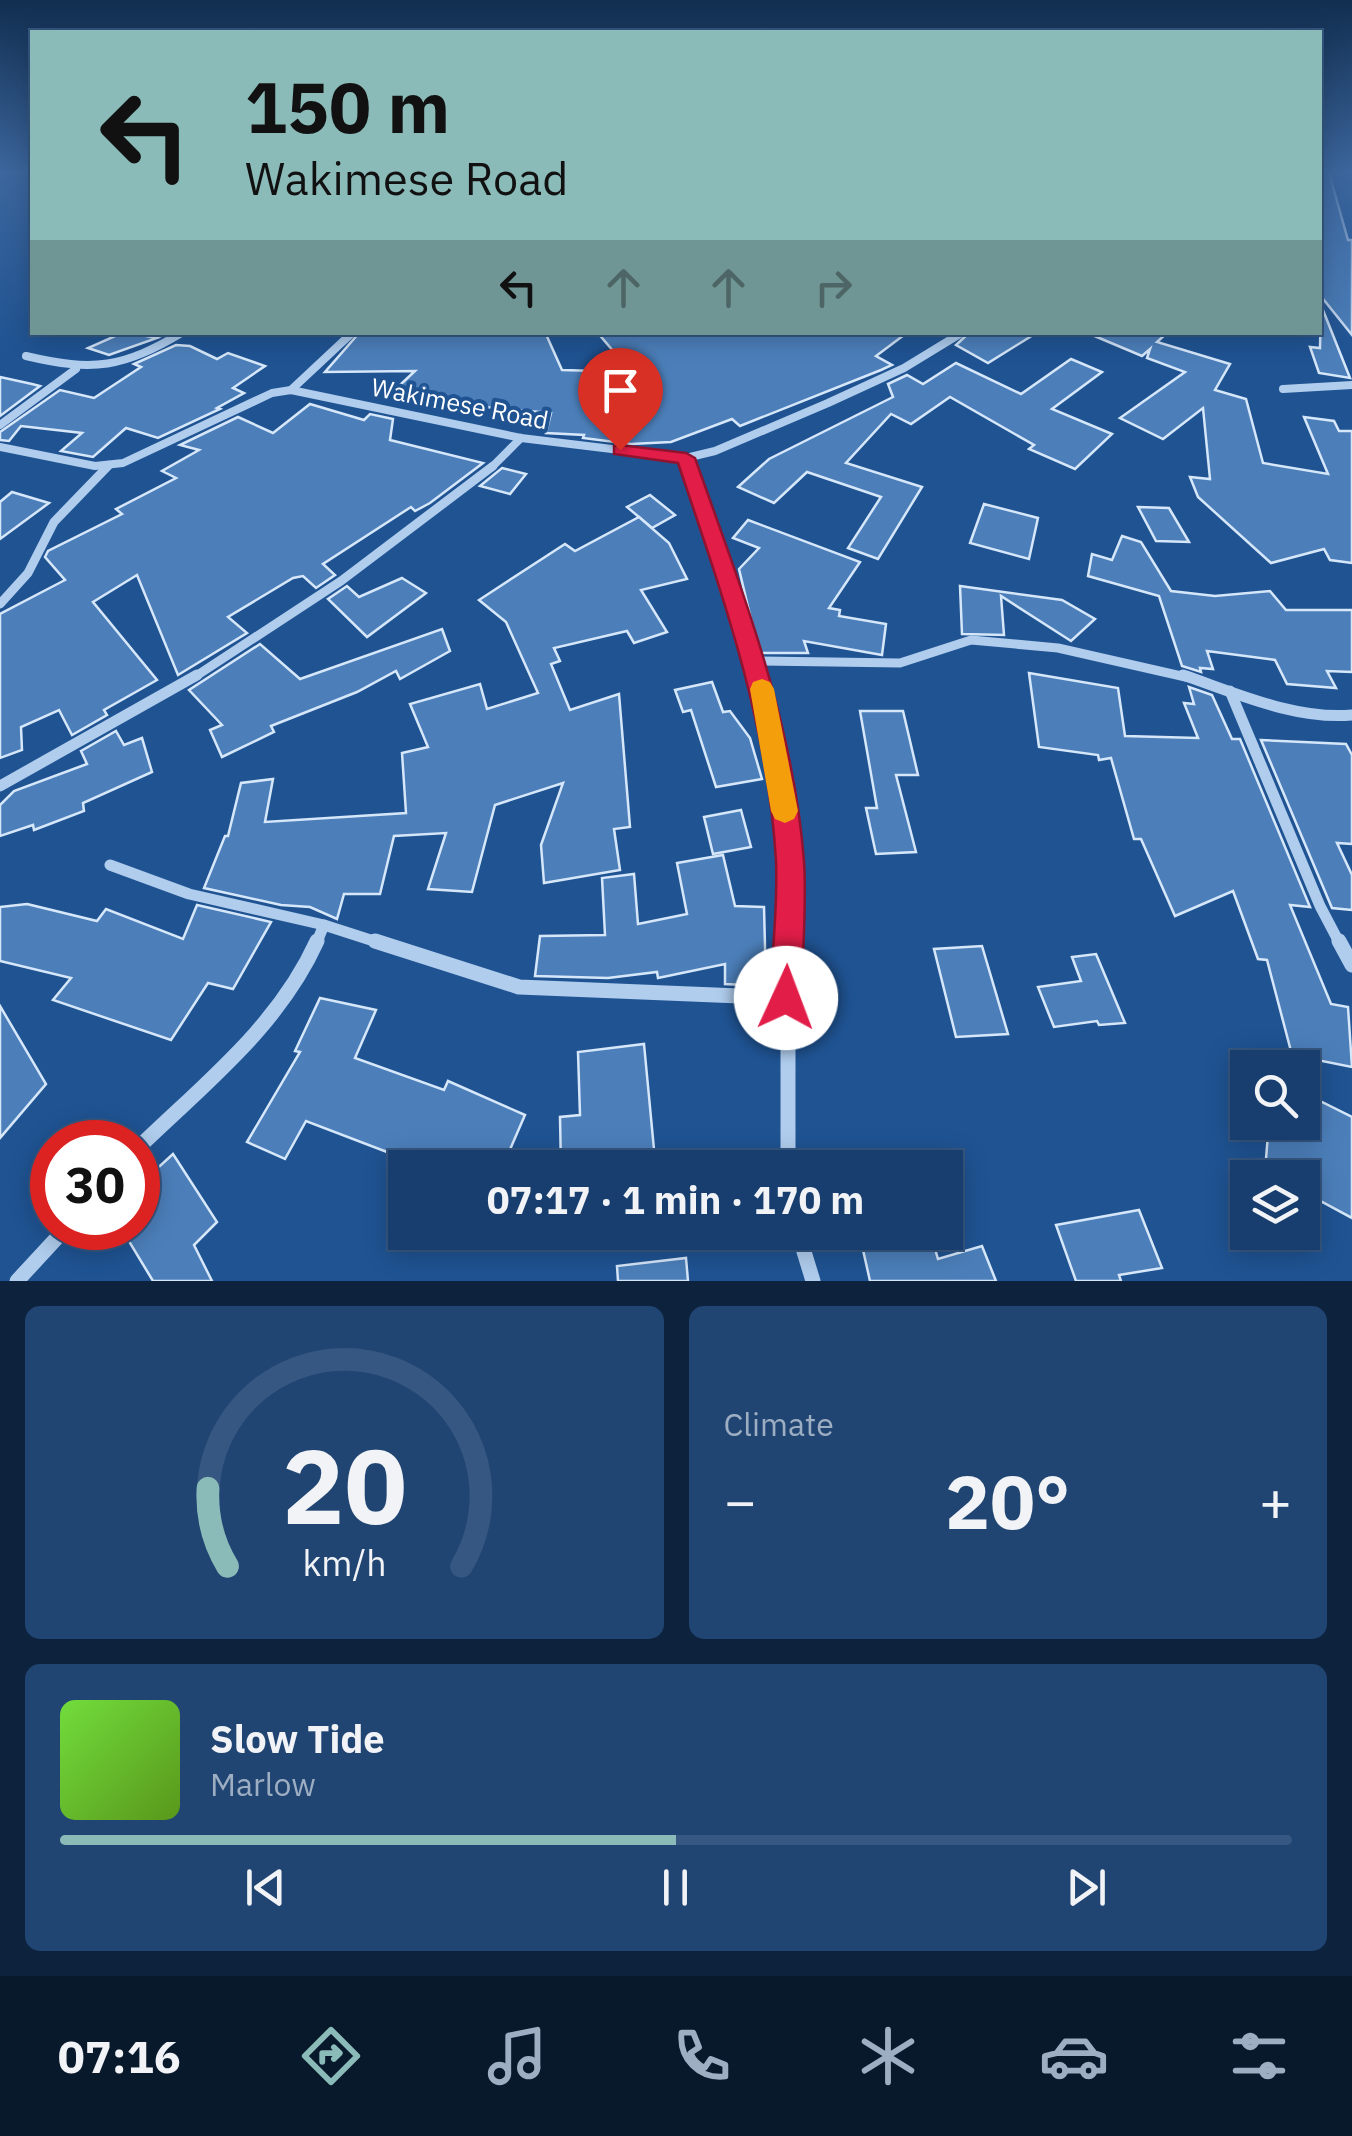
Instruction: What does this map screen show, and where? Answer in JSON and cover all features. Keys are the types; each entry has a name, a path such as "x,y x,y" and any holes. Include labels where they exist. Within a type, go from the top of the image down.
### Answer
{"street":[{"path":"26,356 76,369 121,366 178,335"},
{"path":"0,447 109,466 150,453 272,393 291,390 350,335"},
{"name":"Wakimese Road","path":"291,390 521,438 686,458 716,451 828,403 904,368 958,335"},
{"path":"0,425 76,369"},
{"path":"1283,389 1352,385"},
{"path":"0,786 208,669 341,581 479,480 521,438"},
{"path":"686,458 755,661 776,752 790,864 788,1150"},
{"path":"0,604 28,574 54,522 109,466"},
{"path":"755,661 900,662 971,640 1058,648 1180,674 1230,692 1331,717 1352,715"},
{"path":"1230,692 1320,906 1352,965"},
{"path":"110,866 189,894 324,925 520,988 786,998"},
{"path":"160,1127 270,1021 302,974 324,925"},
{"path":"17,1281 46,1250"},
{"path":"804,1250 813,1281"}],"building":[{"path":"1322,233 1346,233 1348,240 1352,240 1352,335 1322,298"},
{"path":"1322,308 1350,378 1319,373 1310,347 1320,348"},
{"path":"117,335 157,338 109,355 88,348"},
{"path":"357,335 546,335 562,370 631,372 600,335 904,335 876,356 892,365 740,426 732,419 671,442 631,444 546,433 551,413 386,398 415,371 325,372"},
{"path":"967,335 1033,335 988,363 956,345"},
{"path":"1092,335 1165,335 1157,342 1230,364 1215,390 1246,399 1263,463 1328,474 1304,417 1334,421 1339,431 1352,431 1352,563 1330,560 1324,549 1271,563 1198,497 1190,477 1210,479 1203,408 1163,439 1120,418 1185,372 1147,358 1150,349 1142,356"},
{"path":"176,345 190,346 217,359 228,353 265,366 233,388 244,393 217,408 220,409 158,438 126,428 93,457 61,451 82,433 21,426 9,441 0,440 0,432 60,390 94,398 141,367 134,364"},
{"path":"1071,359 1102,372 1052,409 1112,434 1075,469 1029,449 1034,445 950,397 911,424 891,414 846,463 922,487 878,559 848,548 881,497 807,472 774,503 738,487 769,459 893,397 888,384 907,375 923,384 956,363 1021,394"},
{"path":"0,377 32,384 40,386 0,416"},
{"path":"310,404 364,420 370,414 393,419 390,440 483,463 430,503 415,511 411,507 323,564 335,575 316,588 303,576 293,578 228,617 247,633 178,675 137,575 93,602 157,680 104,710 107,715 72,735 59,710 21,727 22,750 0,758 0,614 65,580 45,557 48,551 122,514 116,509 176,478 162,471 199,450 180,445 238,417 273,433"},
{"path":"502,468 526,474 510,494 480,486"},
{"path":"12,492 49,503 0,539 0,502"},
{"path":"650,495 675,515 652,528 627,507"},
{"path":"984,504 1038,518 1029,559 970,543"},
{"path":"1138,507 1169,508 1189,542 1156,541"},
{"path":"639,517 669,543 687,579 641,590 667,632 634,643 627,631 554,648 560,661 551,664 570,710 619,694 630,827 614,829 620,870 544,883 541,845 563,783 495,805 472,892 428,889 446,833 394,836 380,894 344,894 337,919 310,907 281,905 204,888 228,836 241,783 273,779 265,822 406,813 402,753 428,747 410,704 480,684 487,709 538,693 506,622 479,600 565,544 575,551"},
{"path":"748,520 860,562 829,608 840,610 839,616 886,624 882,655 804,641 808,653 759,653 739,569 759,548 733,538"},
{"path":"1122,536 1141,542 1171,591 1215,596 1270,591 1286,610 1352,610 1352,672 1327,671 1336,688 1287,684 1275,660 1207,651 1213,669 1200,668 1201,672 1182,666 1159,596 1088,576 1092,554 1112,560"},
{"path":"402,578 426,593 367,637 328,599 347,586 359,597"},
{"path":"960,586 1062,600 1095,619 1071,641 1001,596 1004,635 962,634"},
{"path":"442,629 450,651 400,679 396,671 357,692 271,726 274,732 222,757 210,730 222,725 189,690 260,644 300,679"},
{"path":"1029,673 1118,688 1125,736 1198,738 1184,703 1194,704 1189,687 1212,695 1232,739 1240,739 1310,907 1290,905 1331,1004 1348,1007 1352,1067 1320,1061 1320,1050 1291,1050 1267,960 1258,959 1233,891 1175,916 1141,839 1134,839 1111,758 1099,760 1098,755 1039,747"},
{"path":"712,682 723,712 730,711 750,738 762,779 716,787 691,710 683,712 675,690"},
{"path":"860,711 903,711 918,775 896,775 916,852 876,854 866,808 877,808"},
{"path":"116,731 124,745 142,738 152,772 83,803 84,811 34,830 33,825 0,836 0,805 14,791 87,764 81,751"},
{"path":"1261,740 1346,744 1352,755 1352,844 1337,843 1352,875 1352,910 1332,908"},
{"path":"741,810 751,847 713,854 704,817"},
{"path":"723,855 735,906 764,907 766,986 725,984 725,964 658,978 657,972 608,978 535,976 540,936 605,935 602,878 634,874 638,924 687,914 677,863"},
{"path":"27,904 97,921 106,909 183,939 197,905 271,922 233,989 208,983 171,1040 53,1000 71,978 0,961 0,907"},
{"path":"982,946 1008,1034 956,1037 934,949"},
{"path":"1096,954 1125,1023 1099,1025 1097,1021 1054,1027 1038,987 1081,981 1072,957"},
{"path":"320,998 376,1010 355,1058 444,1090 448,1081 525,1115 510,1150 388,1152 306,1121 285,1159 247,1142 300,1052 295,1051"},
{"path":"0,1006 46,1084 0,1138"},
{"path":"644,1044 654,1150 561,1150 560,1117 580,1115 578,1052"},
{"path":"1320,1101 1352,1117 1352,1218 1320,1201 1320,1160 1266,1160 1268,1140 1320,1140"},
{"path":"173,1154 217,1222 194,1245 212,1281 153,1281 134,1250 160,1250 160,1166"},
{"path":"1139,1210 1162,1268 1119,1275 1121,1281 1076,1281 1056,1225"},
{"path":"982,1246 996,1281 870,1281 863,1250 935,1250 938,1259"},
{"path":"686,1258 688,1281 618,1281 617,1266"}],"slow traffic":[{"path":"762,689 785,811"}],"route":[{"path":"620,450 686,458 755,661 776,752 790,864 786,998"}]}
